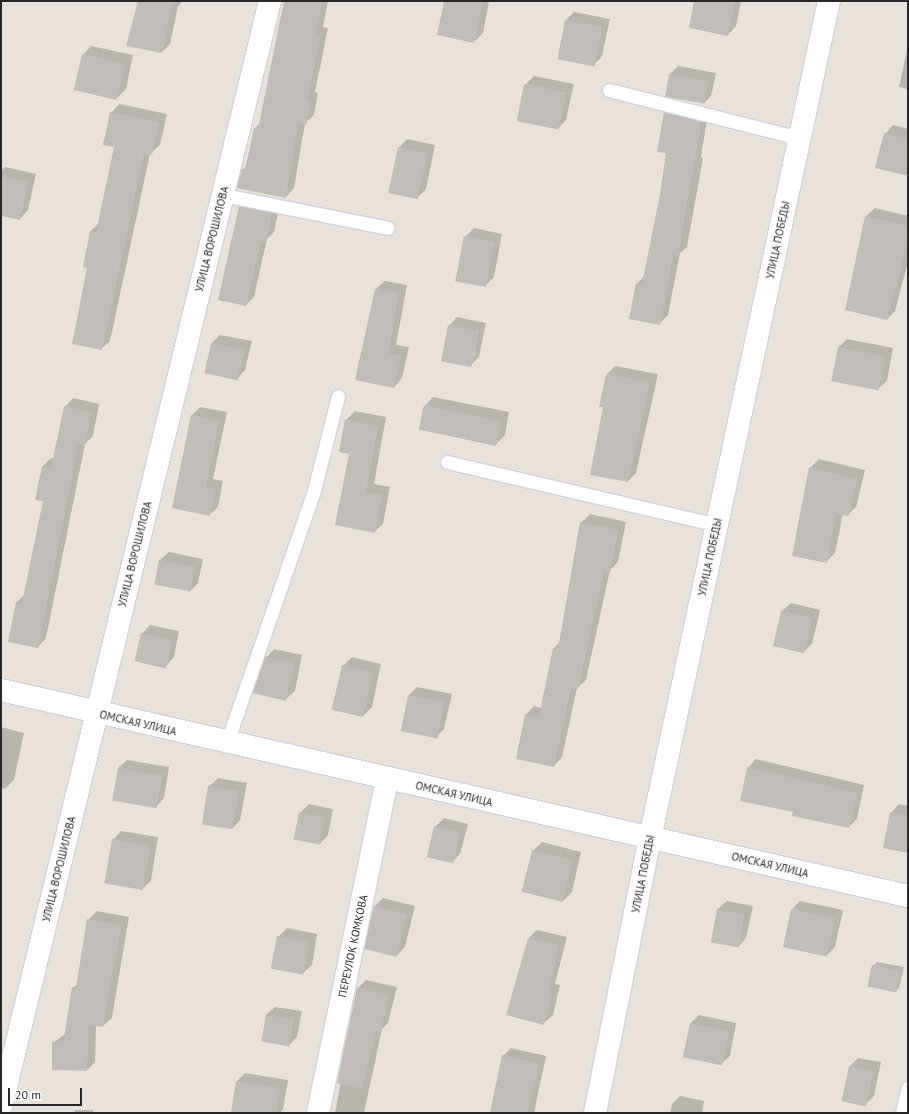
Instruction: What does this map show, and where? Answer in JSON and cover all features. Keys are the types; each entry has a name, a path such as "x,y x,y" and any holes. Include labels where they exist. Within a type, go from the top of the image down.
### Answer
{"street":[{"name":"УЛИЦА ВОРОШИЛОВА","path":"1,1107 270,1"},
{"name":"УЛИЦА ПОБЕДЫ","path":"595,1113 650,838 829,1"},
{"name":"ОМСКАЯ УЛИЦА","path":"1,690 387,779 908,896"},
{"name":"ПЕРЕУЛОК КОМКОВА","path":"318,1113 387,779"}],"lane":[{"path":"609,90 800,138"},
{"path":"223,195 388,228"},
{"path":"227,742 313,494 338,396"},
{"path":"447,462 717,525"},
{"path":"902,1113 908,1088"}],"building":[{"path":"138,1 173,1 162,53 126,46"},
{"path":"284,1 322,1 315,35 320,36 307,101 311,102 306,125 298,123 286,198 237,188 242,169 245,170 254,128 258,129"},
{"path":"444,1 483,1 474,43 437,35"},
{"path":"694,1 735,1 728,36 689,28"},
{"path":"565,20 602,27 595,67 557,59"},
{"path":"82,54 125,64 117,100 74,90"},
{"path":"669,74 708,81 704,104 665,97"},
{"path":"524,84 566,92 559,130 517,121"},
{"path":"110,112 159,122 152,155 144,153 102,350 72,344 87,268 83,267 90,231 96,232 114,147 103,145"},
{"path":"664,112 700,121 700,130 678,256 673,255 660,325 629,319 636,283 642,284 660,194 666,153 657,152"},
{"path":"884,133 908,139 908,176 875,168"},
{"path":"398,147 427,153 418,199 388,193"},
{"path":"1,176 28,182 20,220 1,216"},
{"path":"239,206 272,213 266,242 261,241 246,306 218,300"},
{"path":"865,216 908,226 908,242 887,320 845,310"},
{"path":"464,236 494,242 486,287 455,281"},
{"path":"375,289 399,293 388,353 401,356 394,388 355,380"},
{"path":"448,325 478,331 471,367 441,361"},
{"path":"211,343 244,350 238,380 205,373"},
{"path":"838,347 885,356 878,391 831,381"},
{"path":"606,374 650,382 628,482 590,475 603,407 599,407"},
{"path":"424,405 501,421 496,446 419,429"},
{"path":"64,406 91,412 84,446 78,444 38,648 8,642 16,602 22,603 43,501 35,500 42,466 51,468"},
{"path":"191,415 219,421 206,487 215,490 210,516 172,508"},
{"path":"345,419 378,426 366,492 382,495 375,533 335,525 349,454 339,452"},
{"path":"809,467 857,479 848,516 836,514 827,563 792,556"},
{"path":"580,522 618,530 610,572 604,570 578,689 571,688 554,767 516,759 525,714 539,717 553,648 558,649"},
{"path":"159,560 195,567 191,592 154,585"},
{"path":"781,611 812,618 804,653 773,646"},
{"path":"141,633 172,640 166,668 134,661"},
{"path":"265,657 294,663 286,701 252,693"},
{"path":"342,665 373,672 363,717 332,710"},
{"path":"408,695 444,702 437,738 401,731"},
{"path":"747,767 857,793 849,828 792,816 793,812 740,801"},
{"path":"118,768 162,776 157,808 112,800"},
{"path":"208,786 239,791 233,829 202,825"},
{"path":"299,812 325,817 319,844 294,839"},
{"path":"890,812 908,816 908,853 883,848"},
{"path":"434,826 460,832 453,863 427,857"},
{"path":"112,839 150,846 143,890 104,883"},
{"path":"532,850 573,860 562,902 522,892"},
{"path":"374,906 407,914 396,957 363,949"},
{"path":"717,909 745,914 739,947 711,942"},
{"path":"791,909 835,918 827,957 783,947"},
{"path":"87,919 121,925 103,1027 89,1025 87,1071 52,1070 52,1042 63,1043 72,987 76,988"},
{"path":"277,936 309,942 303,975 271,968"},
{"path":"528,938 559,945 548,992 552,994 544,1025 506,1015"},
{"path":"872,965 900,971 896,993 867,987"},
{"path":"357,988 389,995 380,1032 376,1031 362,1089 337,1083"},
{"path":"266,1015 294,1020 289,1046 261,1042"},
{"path":"690,1023 729,1031 722,1066 683,1057"},
{"path":"502,1055 539,1064 527,1113 490,1113"},
{"path":"849,1066 873,1071 866,1106 842,1101"},
{"path":"236,1081 280,1088 276,1113 231,1113"}]}
